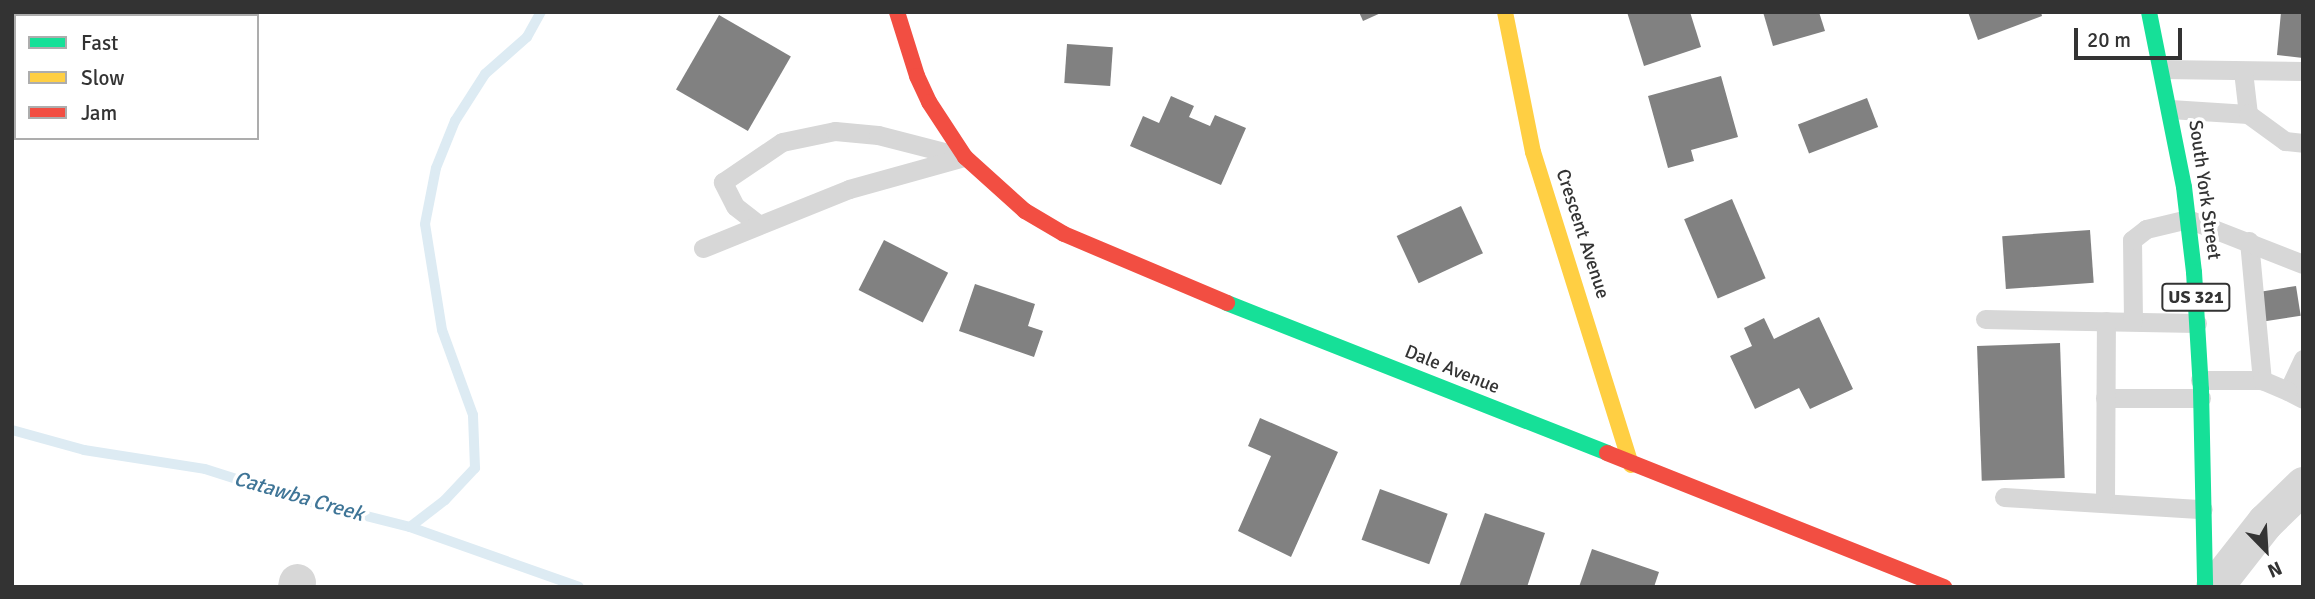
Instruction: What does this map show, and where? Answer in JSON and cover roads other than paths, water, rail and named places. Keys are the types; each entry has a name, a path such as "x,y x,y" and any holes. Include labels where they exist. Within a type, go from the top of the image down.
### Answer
{"street":[{"name":"Dale Avenue","path":"897,12 917,76 929,102 965,157 1025,211 1065,234 1178,283 1631,465 1944,587"},
{"name":"Crescent Avenue","path":"1505,12 1533,152 1631,465"},
{"name":"South York Street","path":"2149,12 2171,109 2188,219 2200,389 2204,587"},
{"path":"2214,587 2265,523 2303,485"}],"lane":[{"path":"2162,69 2303,71"},
{"path":"2244,71 2248,114"},
{"path":"2171,109 2248,114 2285,141 2303,143"},
{"path":"758,224 735,206 723,182 782,142 835,131 878,135 965,157"},
{"path":"703,248 849,189 965,157"},
{"path":"2133,321 2132,240 2146,229 2188,219 2303,264"},
{"path":"2249,241 2262,380"},
{"path":"1985,319 2197,323"},
{"path":"2105,501 2106,321"},
{"path":"2105,398 2262,380 2295,395 2303,359"},
{"path":"2004,497 2203,509"}],"waterway":[{"path":"410,527 445,500 475,468 473,415 442,330 425,224 436,168 455,121 485,74 527,37 541,12"},
{"name":"Catawba Creek","path":"12,430 84,450 205,469 299,499 410,527 579,587"}]}
